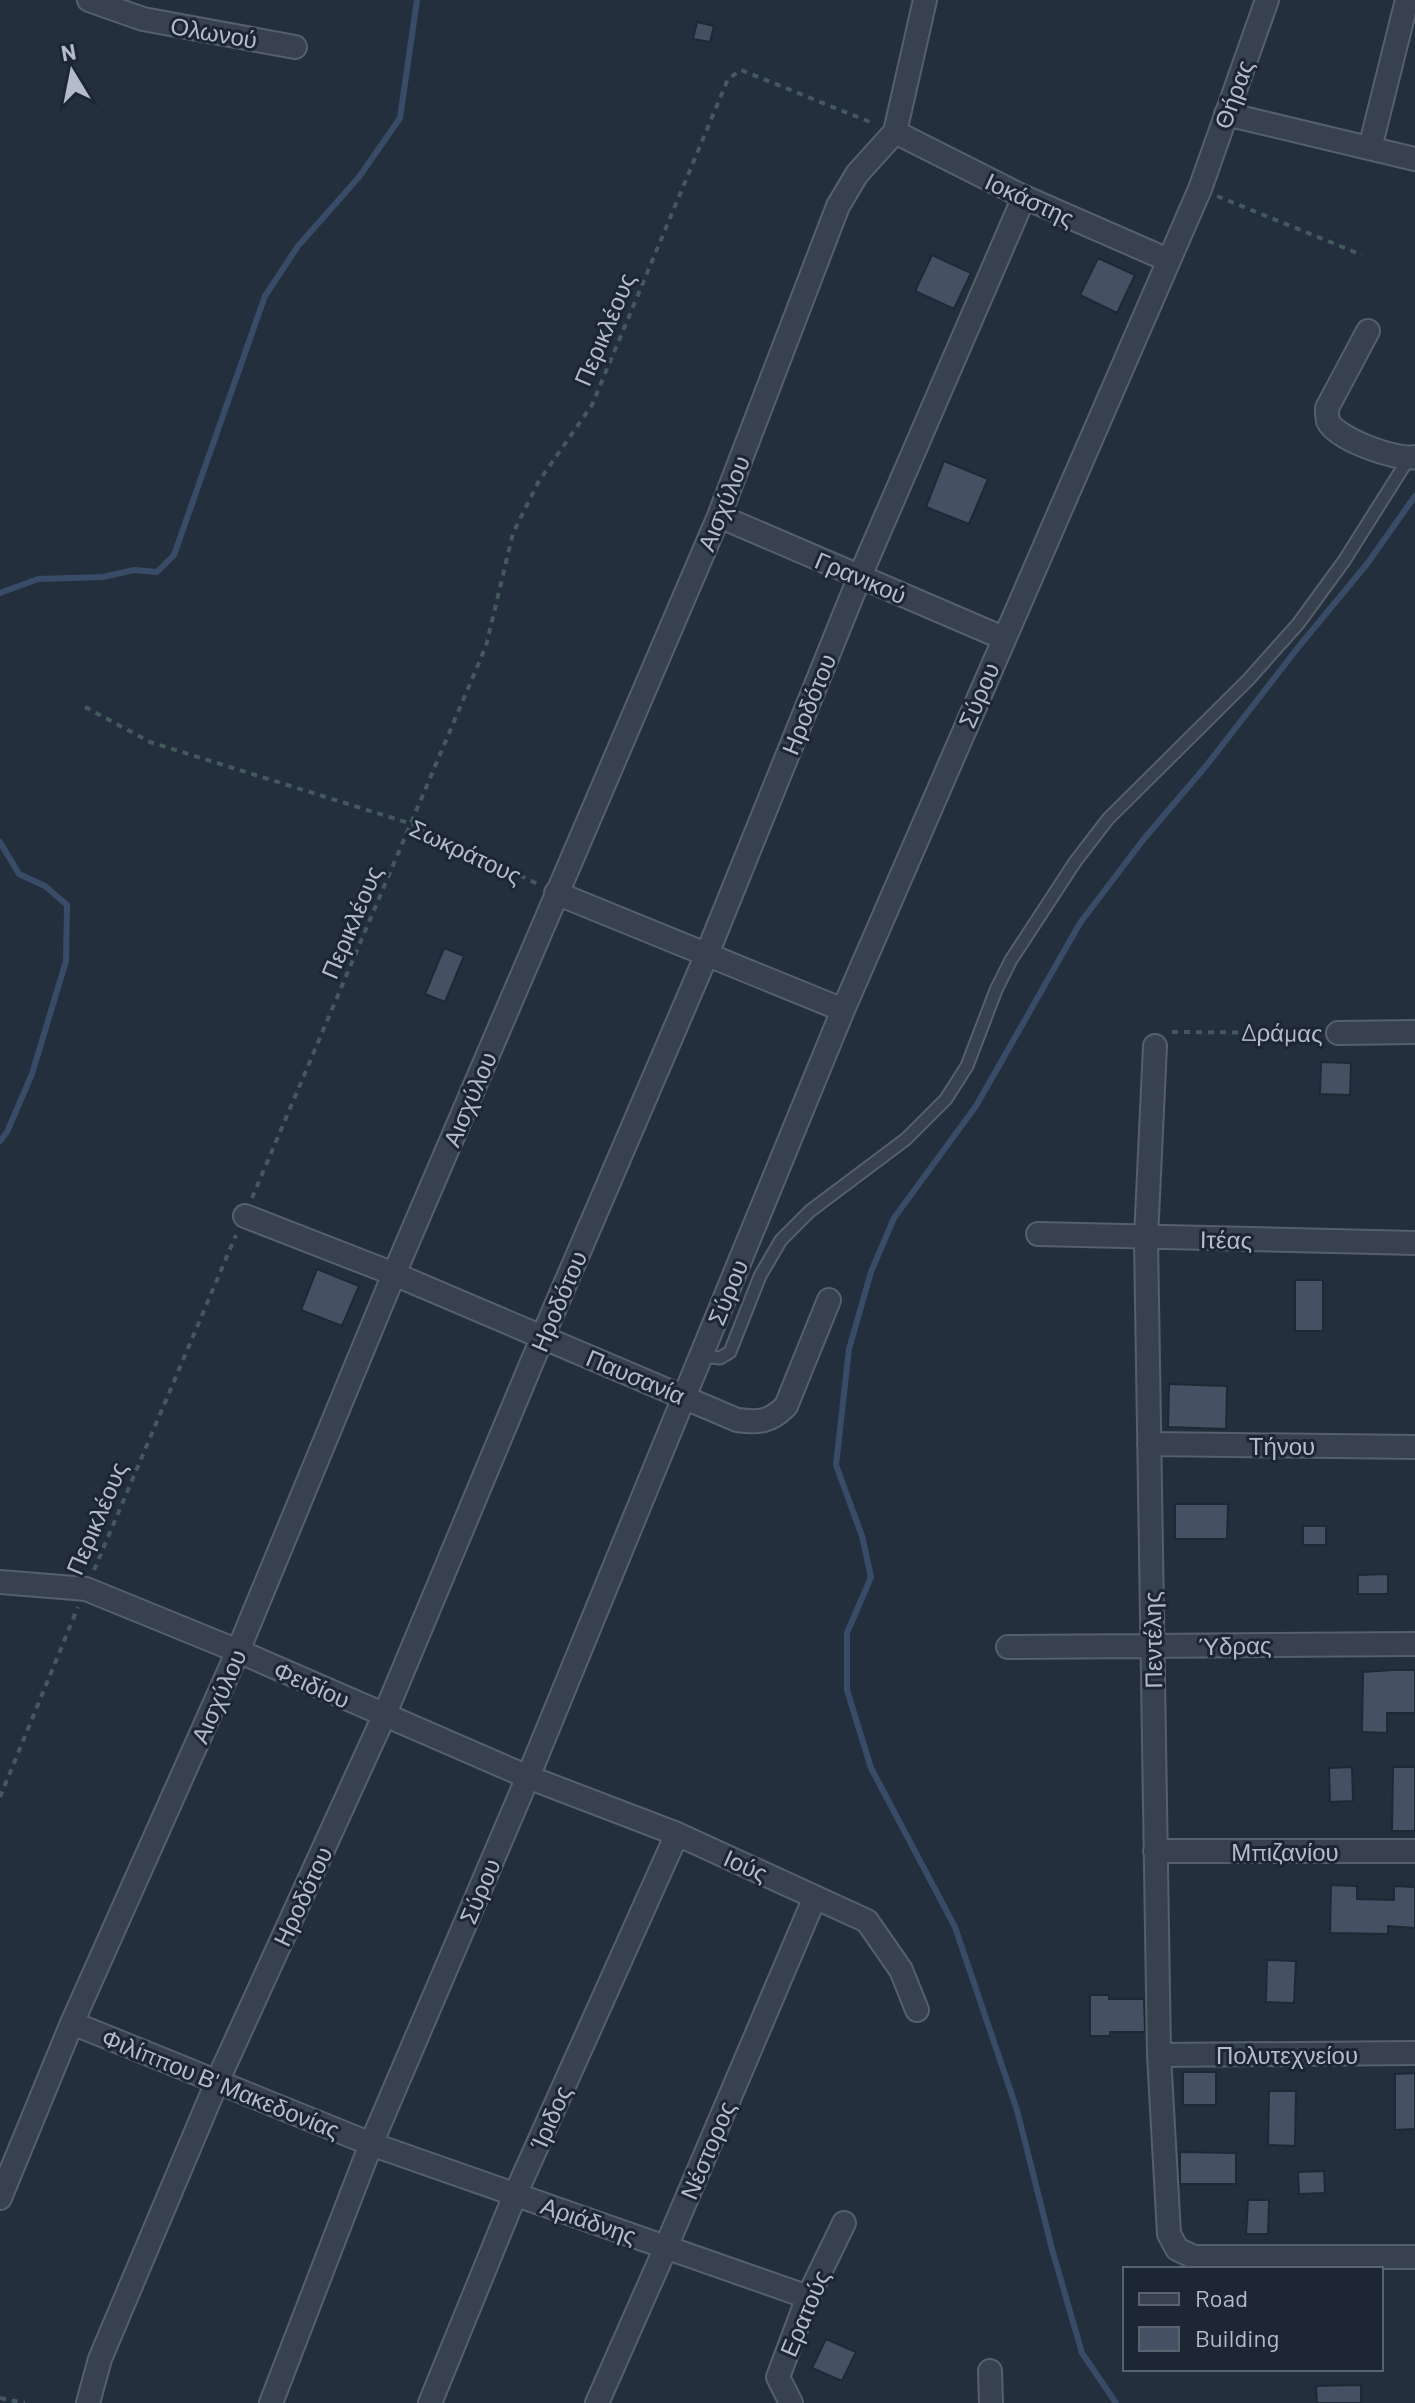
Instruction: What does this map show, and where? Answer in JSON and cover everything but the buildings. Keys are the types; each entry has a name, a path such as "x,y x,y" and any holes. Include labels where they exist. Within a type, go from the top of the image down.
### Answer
{"street":[{"name":"Ολωνού","path":"89,0 143,19 295,47"},
{"name":"Αισχύλου","path":"0,2198 72,2023 238,1651 394,1274 719,516 838,206 857,174 895,132 925,0"},
{"name":"Θήρας","path":"1200,189 1267,0"},
{"path":"1370,148 1407,0"},
{"path":"1226,114 1415,159"},
{"name":"Ιοκάστης","path":"895,132 1024,197 1168,260"},
{"name":"Σύρου","path":"271,2403 371,2144 528,1777 843,1010 1200,189"},
{"name":"Ηροδότου","path":"88,2403 100,2359 217,2082 384,1716 707,954 860,576 1024,197"},
{"path":"1368,331 1327,408 1328,421 1337,431 1376,451 1412,458"},
{"name":"Γρανικού","path":"719,516 1003,638"},
{"path":"556,893 843,1010"},
{"name":"Δράμας","path":"1338,1033 1415,1032"},
{"name":"Πεντέλης","path":"1155,1046 1146,1238 1159,2055 1169,2234 1177,2249 1194,2257 1415,2257"},
{"name":"Παυσανία","path":"245,1216 394,1274 737,1420 757,1423 773,1419 786,1406 829,1300"},
{"name":"Ιτέας","path":"1038,1234 1415,1243"},
{"name":"Τήνου","path":"1149,1444 1415,1447"},
{"name":"Φειδίου","path":"0,1582 86,1589 238,1651 528,1777"},
{"name":"Ύδρας","path":"1008,1647 1415,1644"},
{"name":"Ιούς","path":"528,1777 677,1834 867,1921 901,1970 917,2010"},
{"name":"Ίριδος","path":"430,2403 515,2195 677,1834"},
{"name":"Μπιζανίου","path":"1155,1851 1415,1851"},
{"name":"Νέστορος","path":"597,2403 815,1897"},
{"name":"Φιλίππου Β' Μακεδονίας","path":"72,2023 371,2144"},
{"name":"Πολυτεχνείου","path":"1159,2055 1415,2053"},
{"name":"Αριάδνης","path":"371,2144 808,2297"},
{"name":"Ερατούς","path":"791,2403 778,2377 808,2297 844,2223"},
{"path":"990,2371 991,2403"}],"lane":[{"path":"702,1356 720,1358 730,1352 770,1258 795,1225 906,1139 946,1099 967,1066 1011,960 1075,862 1115,811 1248,680 1298,624 1337,572 1412,458"}],"path":[{"name":"Περικλέους","path":"0,1797 486,646 513,533 539,481 592,405 728,79 741,70 895,132"},
{"path":"1200,189 1362,255"},
{"name":"Σωκράτους","path":"85,707 150,742 412,824 556,893"},
{"name":"Δράμας","path":"1155,1046 1163,1035 1175,1031 1338,1033"},
{"path":"0,2398 25,2403"}],"waterway":[{"path":"0,593 38,579 103,577 134,570 157,572 174,555 265,296 298,246 359,177 400,118 417,0"},
{"path":"1116,2403 1082,2353 1017,2110 955,1927 871,1768 847,1690 847,1633 871,1577 862,1536 836,1465 849,1349 871,1272 894,1218 976,1106 1080,923 1143,840 1367,564 1415,496"},
{"path":"0,842 19,874 45,886 67,905 66,961 32,1074 7,1132 0,1141"}]}
